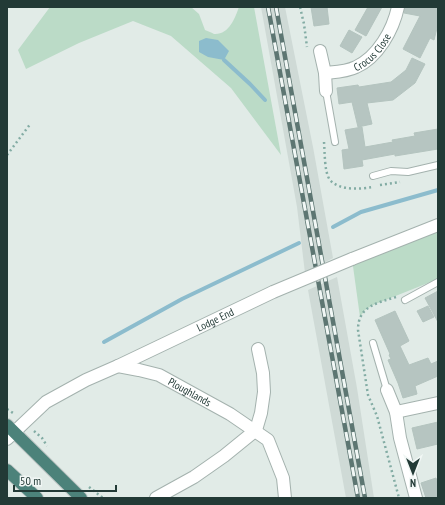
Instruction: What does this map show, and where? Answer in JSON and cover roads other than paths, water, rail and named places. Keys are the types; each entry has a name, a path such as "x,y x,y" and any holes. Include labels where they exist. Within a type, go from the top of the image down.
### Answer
{"highway":[{"path":"9,432 81,498"},
{"path":"7,470 37,498"}],"street":[{"name":"Crocus Close","path":"325,73 341,72 356,67 370,58 382,44 396,15 398,7"},
{"path":"320,51 325,73 326,91"},
{"name":"Lodge End","path":"9,432 46,402 86,380 273,292 438,224"},
{"path":"156,498 194,477 224,456 256,430 261,413 264,392 263,373 258,349"},
{"name":"Ploughlands","path":"118,366 159,375 210,402 256,430 268,440 283,478 285,498"},
{"path":"387,390 396,412 400,438 416,498"},
{"path":"396,412 438,403"}],"lane":[{"path":"326,91 335,142"},
{"path":"373,176 391,171 408,172 438,165"},
{"path":"405,300 438,282"},
{"path":"373,343 387,390"}],"water":[{"path":"206,38 218,40 229,51 224,60 208,57 199,52 199,41"}],"waterway":[{"path":"224,60 265,100"},
{"path":"333,227 361,212 438,190"},
{"path":"104,342 182,299 299,243"}],"railway":[{"path":"268,7 358,498"},
{"path":"276,7 365,498"}]}
